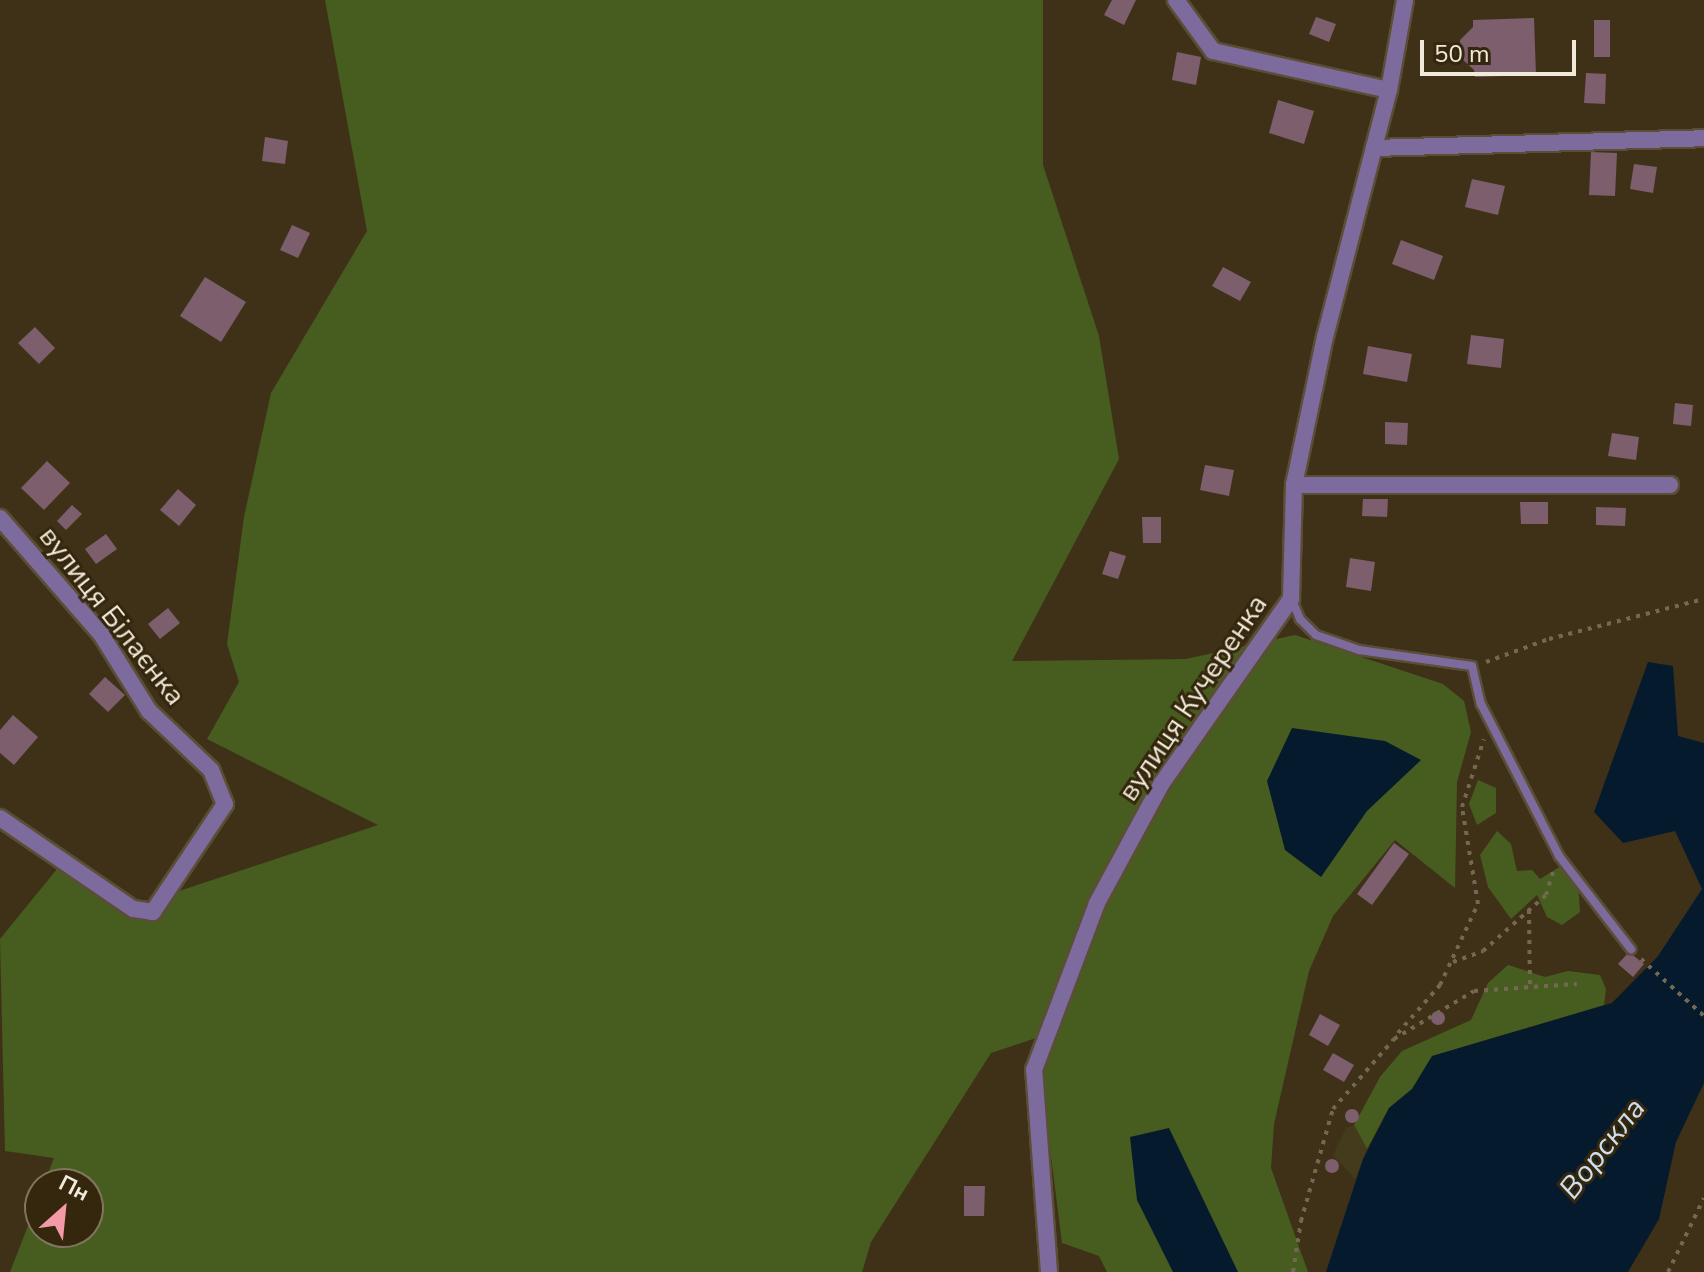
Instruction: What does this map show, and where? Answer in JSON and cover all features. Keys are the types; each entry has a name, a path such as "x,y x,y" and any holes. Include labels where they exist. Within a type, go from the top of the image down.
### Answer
{"street":[{"path":"1176,0 1213,51 1389,90"},
{"name":"вулиця Кучеренка","path":"1049,1272 1034,1070 1097,903 1162,783 1291,599 1294,485 1389,90 1405,0"},
{"path":"1374,148 1704,138"},
{"path":"1294,485 1670,485"},
{"name":"вулиця Білаєнка","path":"0,518 101,634 149,711 211,770 225,804 153,912 133,909 0,818"}],"lane":[{"path":"1291,599 1300,619 1316,635 1359,650 1472,666 1489,722 1559,856 1631,949"}],"path":[{"path":"1472,666 1549,639 1704,599"},
{"path":"1293,1272 1301,1221 1333,1109 1440,985 1478,904 1462,807 1489,722"},
{"path":"1451,963 1483,951 1546,895 1559,856"},
{"path":"1529,910 1530,987"},
{"path":"1631,949 1704,1016"},
{"path":"1394,1039 1474,991 1577,984"},
{"path":"1668,1272 1704,1198"}],"green space":[{"path":"325,0 1043,0 1043,165 1099,336 1119,459 1012,661 1186,659 1295,635 1443,684 1464,701 1471,732 1457,782 1455,888 1395,840 1333,916 1309,971 1274,1124 1271,1168 1308,1272 1107,1272 1099,1256 1062,1243 1036,1038 991,1053 871,1242 862,1272 10,1272 24,1236 24,1248 104,1248 104,1168 50,1168 54,1158 5,1151 0,939 66,858 143,903 378,825 207,739 239,682 227,644 244,517 271,393 367,231"},
{"path":"1478,780 1496,788 1496,813 1477,825 1469,804"},
{"path":"1497,831 1511,844 1517,871 1532,870 1540,879 1561,866 1578,883 1580,912 1562,925 1547,917 1537,895 1511,919 1488,887 1480,855"},
{"path":"1508,965 1545,977 1568,971 1600,975 1606,989 1604,1005 1433,1056 1412,1089 1389,1108 1367,1149 1354,1125 1380,1077 1402,1051 1471,1020 1488,983"}],"sand":[{"path":"1354,1125 1367,1149 1355,1179 1333,1155 1346,1128"}],"water":[{"name":"Ворскла","path":"1648,662 1673,666 1678,736 1704,743 1704,1083 1676,1142 1659,1219 1628,1272 1326,1272 1363,1159 1389,1108 1412,1089 1432,1056 1612,1003 1658,956 1702,889 1675,831 1623,843 1594,812"},
{"path":"1292,728 1385,741 1421,760 1367,811 1321,877 1285,850 1267,781"},
{"path":"1169,1128 1238,1272 1173,1272 1137,1200 1130,1137"}],"building":[{"path":"1112,0 1136,0 1124,25 1104,15"},
{"path":"1316,17 1336,24 1329,42 1309,34"},
{"path":"1534,18 1536,75 1475,77 1474,70 1461,58 1460,40 1473,27 1473,20"},
{"path":"1594,20 1610,20 1610,57 1594,57"},
{"path":"1177,52 1201,57 1196,85 1172,80"},
{"path":"1586,73 1606,74 1605,104 1584,103"},
{"path":"1278,100 1314,111 1304,144 1269,133"},
{"path":"265,137 288,141 285,164 262,161"},
{"path":"1591,152 1617,153 1615,196 1589,195"},
{"path":"1634,164 1657,167 1653,193 1630,189"},
{"path":"1472,179 1505,186 1498,215 1465,207"},
{"path":"292,225 310,233 298,258 280,250"},
{"path":"1401,240 1443,256 1434,280 1392,264"},
{"path":"1223,267 1251,282 1240,301 1212,286"},
{"path":"205,277 246,302 221,342 180,316"},
{"path":"35,327 55,348 39,364 18,343"},
{"path":"1471,335 1504,339 1501,368 1467,364"},
{"path":"1368,346 1412,354 1407,382 1363,374"},
{"path":"1675,403 1693,405 1691,426 1673,424"},
{"path":"1385,422 1408,423 1407,445 1385,444"},
{"path":"1612,433 1639,437 1636,460 1608,456"},
{"path":"47,461 70,483 44,510 21,488"},
{"path":"1205,465 1234,470 1229,496 1200,490"},
{"path":"178,489 196,505 179,526 160,510"},
{"path":"1363,499 1388,499 1387,517 1362,516"},
{"path":"1520,502 1548,502 1548,524 1521,524"},
{"path":"72,505 82,514 66,530 57,521"},
{"path":"1596,507 1626,508 1625,526 1596,525"},
{"path":"1142,517 1161,517 1161,543 1143,543"},
{"path":"106,534 117,549 96,564 85,549"},
{"path":"1110,551 1126,556 1118,579 1102,574"},
{"path":"1350,558 1375,562 1371,591 1346,587"},
{"path":"168,608 180,623 160,639 148,624"},
{"path":"105,677 125,695 108,712 89,694"},
{"path":"13,715 38,737 14,765 0,753 0,730"},
{"path":"1394,843 1409,854 1372,905 1357,894"},
{"path":"1629,952 1644,964 1633,977 1618,964"},
{"path":"1438,1011 1445,1018 1438,1025 1431,1018"},
{"path":"1320,1014 1340,1025 1328,1046 1309,1035"},
{"path":"1333,1053 1354,1065 1344,1082 1323,1070"},
{"path":"1352,1109 1359,1116 1352,1123 1345,1116"},
{"path":"1332,1159 1339,1166 1332,1173 1325,1166"},
{"path":"964,1186 985,1186 984,1216 964,1216"}]}
